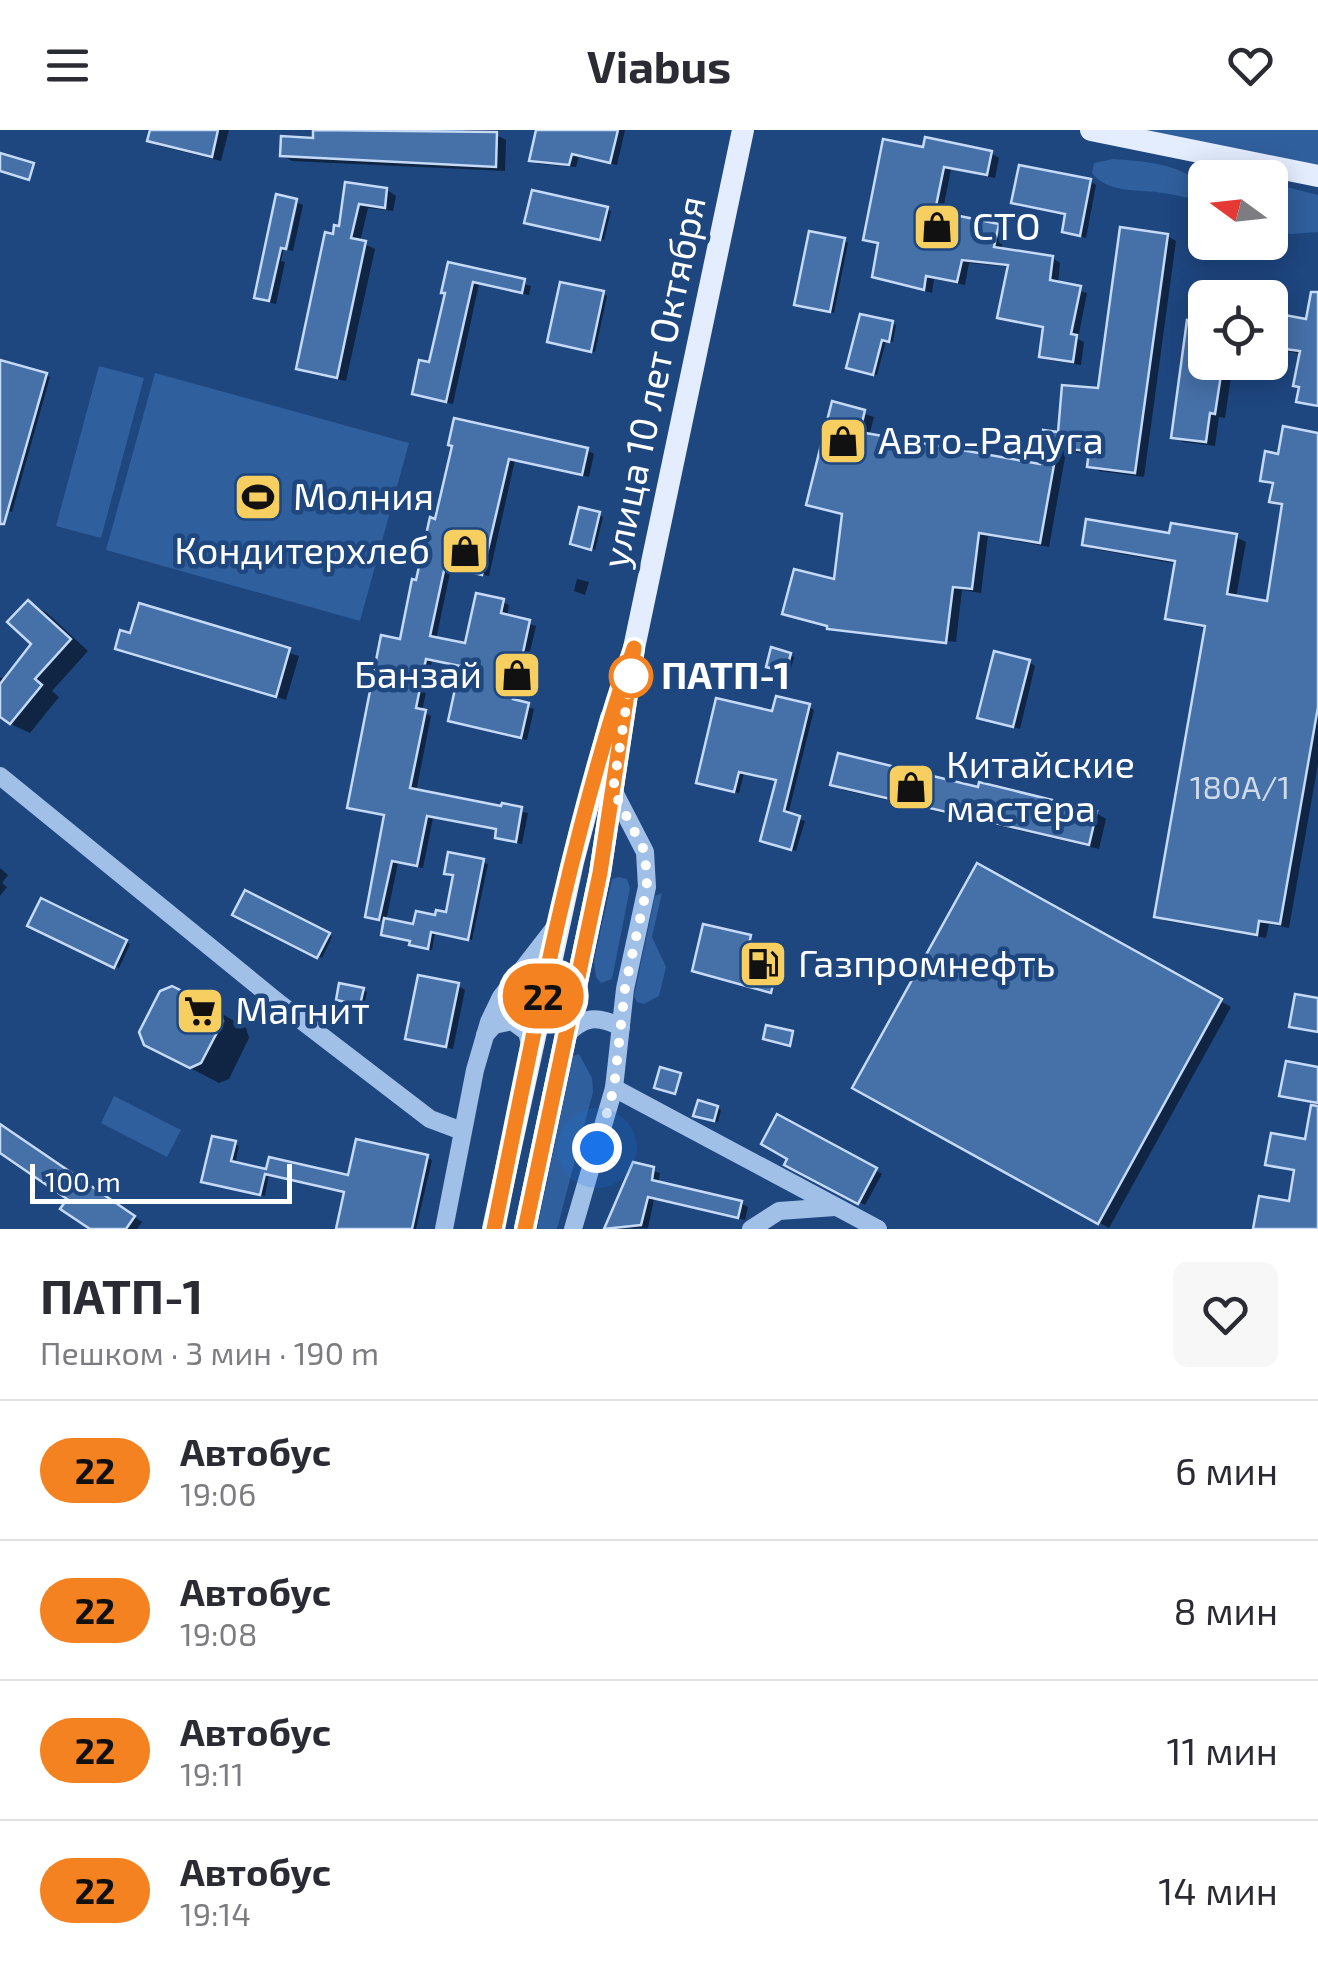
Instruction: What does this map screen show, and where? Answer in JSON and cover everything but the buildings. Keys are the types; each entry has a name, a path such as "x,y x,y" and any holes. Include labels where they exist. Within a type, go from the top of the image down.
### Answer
{"main road":[{"name":"улица 10 лет Октября","path":"525,1229 600,873 634,648 744,130"},
{"path":"1091,130 1318,176"},
{"name":"улица 10 лет Октября","path":"494,1229 560,922 615,702 634,648"}],"street":[{"path":"0,776 280,1004 430,1119 462,1130"},
{"path":"573,1229 614,1088 648,868 645,852 613,790"},
{"path":"444,1229 483,1040 502,997 560,922"},
{"path":"564,1037 584,1019 594,1017 621,1027"},
{"path":"483,1040 494,1024 512,1022 528,1032 530,1050"},
{"path":"614,1088 878,1229"},
{"path":"779,1210 785,1181"},
{"path":"751,1229 779,1210 836,1206"}],"shaded area":[{"path":"1124,130 1318,130 1318,168"},
{"path":"1113,159 1135,161 1182,172 1188,175 1188,198 1106,184 1092,173 1094,163"},
{"path":"1288,188 1318,195 1318,232 1290,234"},
{"path":"99,366 144,378 101,538 56,526"},
{"name":"Молния","path":"155,373 409,443 360,621 106,550"},
{"path":"612,879 627,879 630,888 612,979 601,983 596,977 594,960"},
{"path":"662,893 652,937 666,967 659,996 644,1004 634,996 655,896"},
{"path":"579,1054 592,1078 593,1092 557,1229 537,1229 573,1056"},
{"path":"114,1096 181,1130 167,1157 101,1123"}],"bus line":[{"name":"22","path":"494,1229 573,862 615,702 634,648 600,873 525,1229"}],"place":[{"name":"СТО","path":"937,227"},
{"name":"Авто-Радуга","path":"843,441"},
{"name":"Молния","path":"258,497"},
{"name":"Кондитерхлеб","path":"465,551"},
{"name":"Банзай","path":"517,675"},
{"name":"ПАТП-1","path":"631,676"},
{"name":"Китайские мастера","path":"911,787"},
{"name":"Газпромнефть","path":"763,964"},
{"name":"Магнит","path":"200,1011"}],"route":[{"path":"597,1148 614,1088 625,988 647,887 645,852 613,790 631,676"}]}
